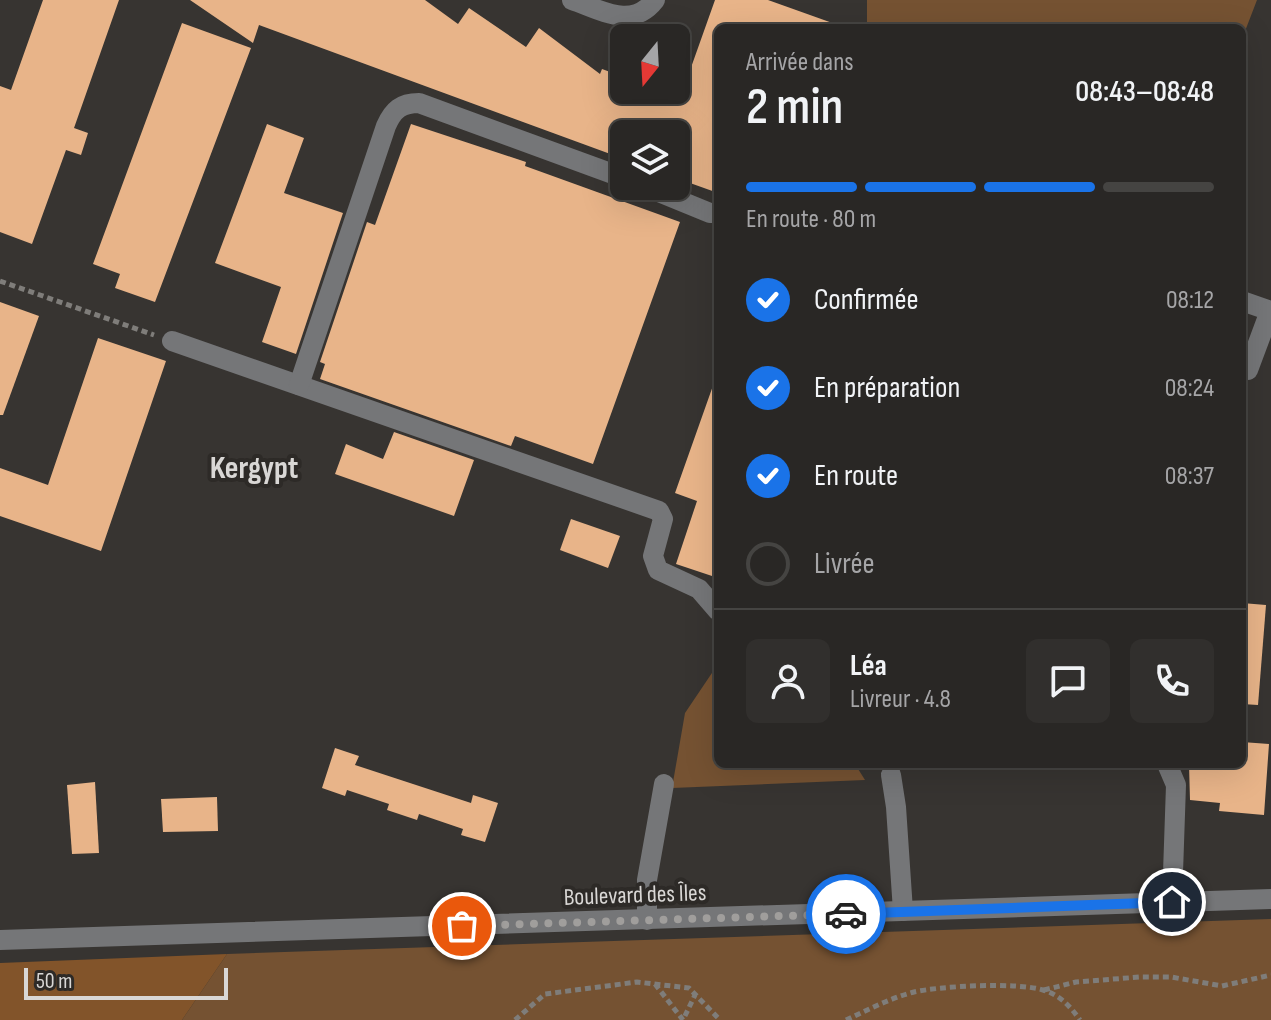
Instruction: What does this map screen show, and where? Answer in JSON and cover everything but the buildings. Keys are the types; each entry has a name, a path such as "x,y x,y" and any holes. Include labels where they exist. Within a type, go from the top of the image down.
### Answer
{"street":[{"path":"572,0 624,17 638,16 647,11 655,0"},
{"path":"299,385 386,126 392,113 406,103 419,103 610,173"},
{"path":"678,200 714,213"},
{"path":"1246,302 1271,311 1246,369"},
{"path":"172,341 659,511 663,519 653,556 658,570 699,589 714,606"},
{"path":"1169,768 1176,785 1172,902"},
{"path":"891,775 903,911"},
{"path":"647,920 647,880 664,784"},
{"name":"Boulevard des Îles","path":"0,940 1271,899"}],"path":[{"path":"0,281 172,341"},
{"path":"1044,990 1076,982 1140,977 1171,977 1222,986 1271,975"},
{"path":"515,1020 545,994 637,982 689,988 720,1020"},
{"path":"654,984 683,1020 695,995"},
{"path":"846,1020 899,997 945,987 1029,987 1044,990 1068,1003 1080,1020"}],"shaded area":[{"path":"867,0 1257,0 1246,29 1246,24 867,24"},
{"path":"714,670 714,768 858,768 865,780 672,788 685,713"},
{"path":"1271,919 1271,1020 182,1020 227,954"},
{"path":"227,954 182,1020 0,1020 0,963"}],"way so far":[{"path":"462,926 846,914"}],"district":[{"name":"Kergypt","path":"254,468"}],"route":[{"path":"846,914 1172,902"}]}
